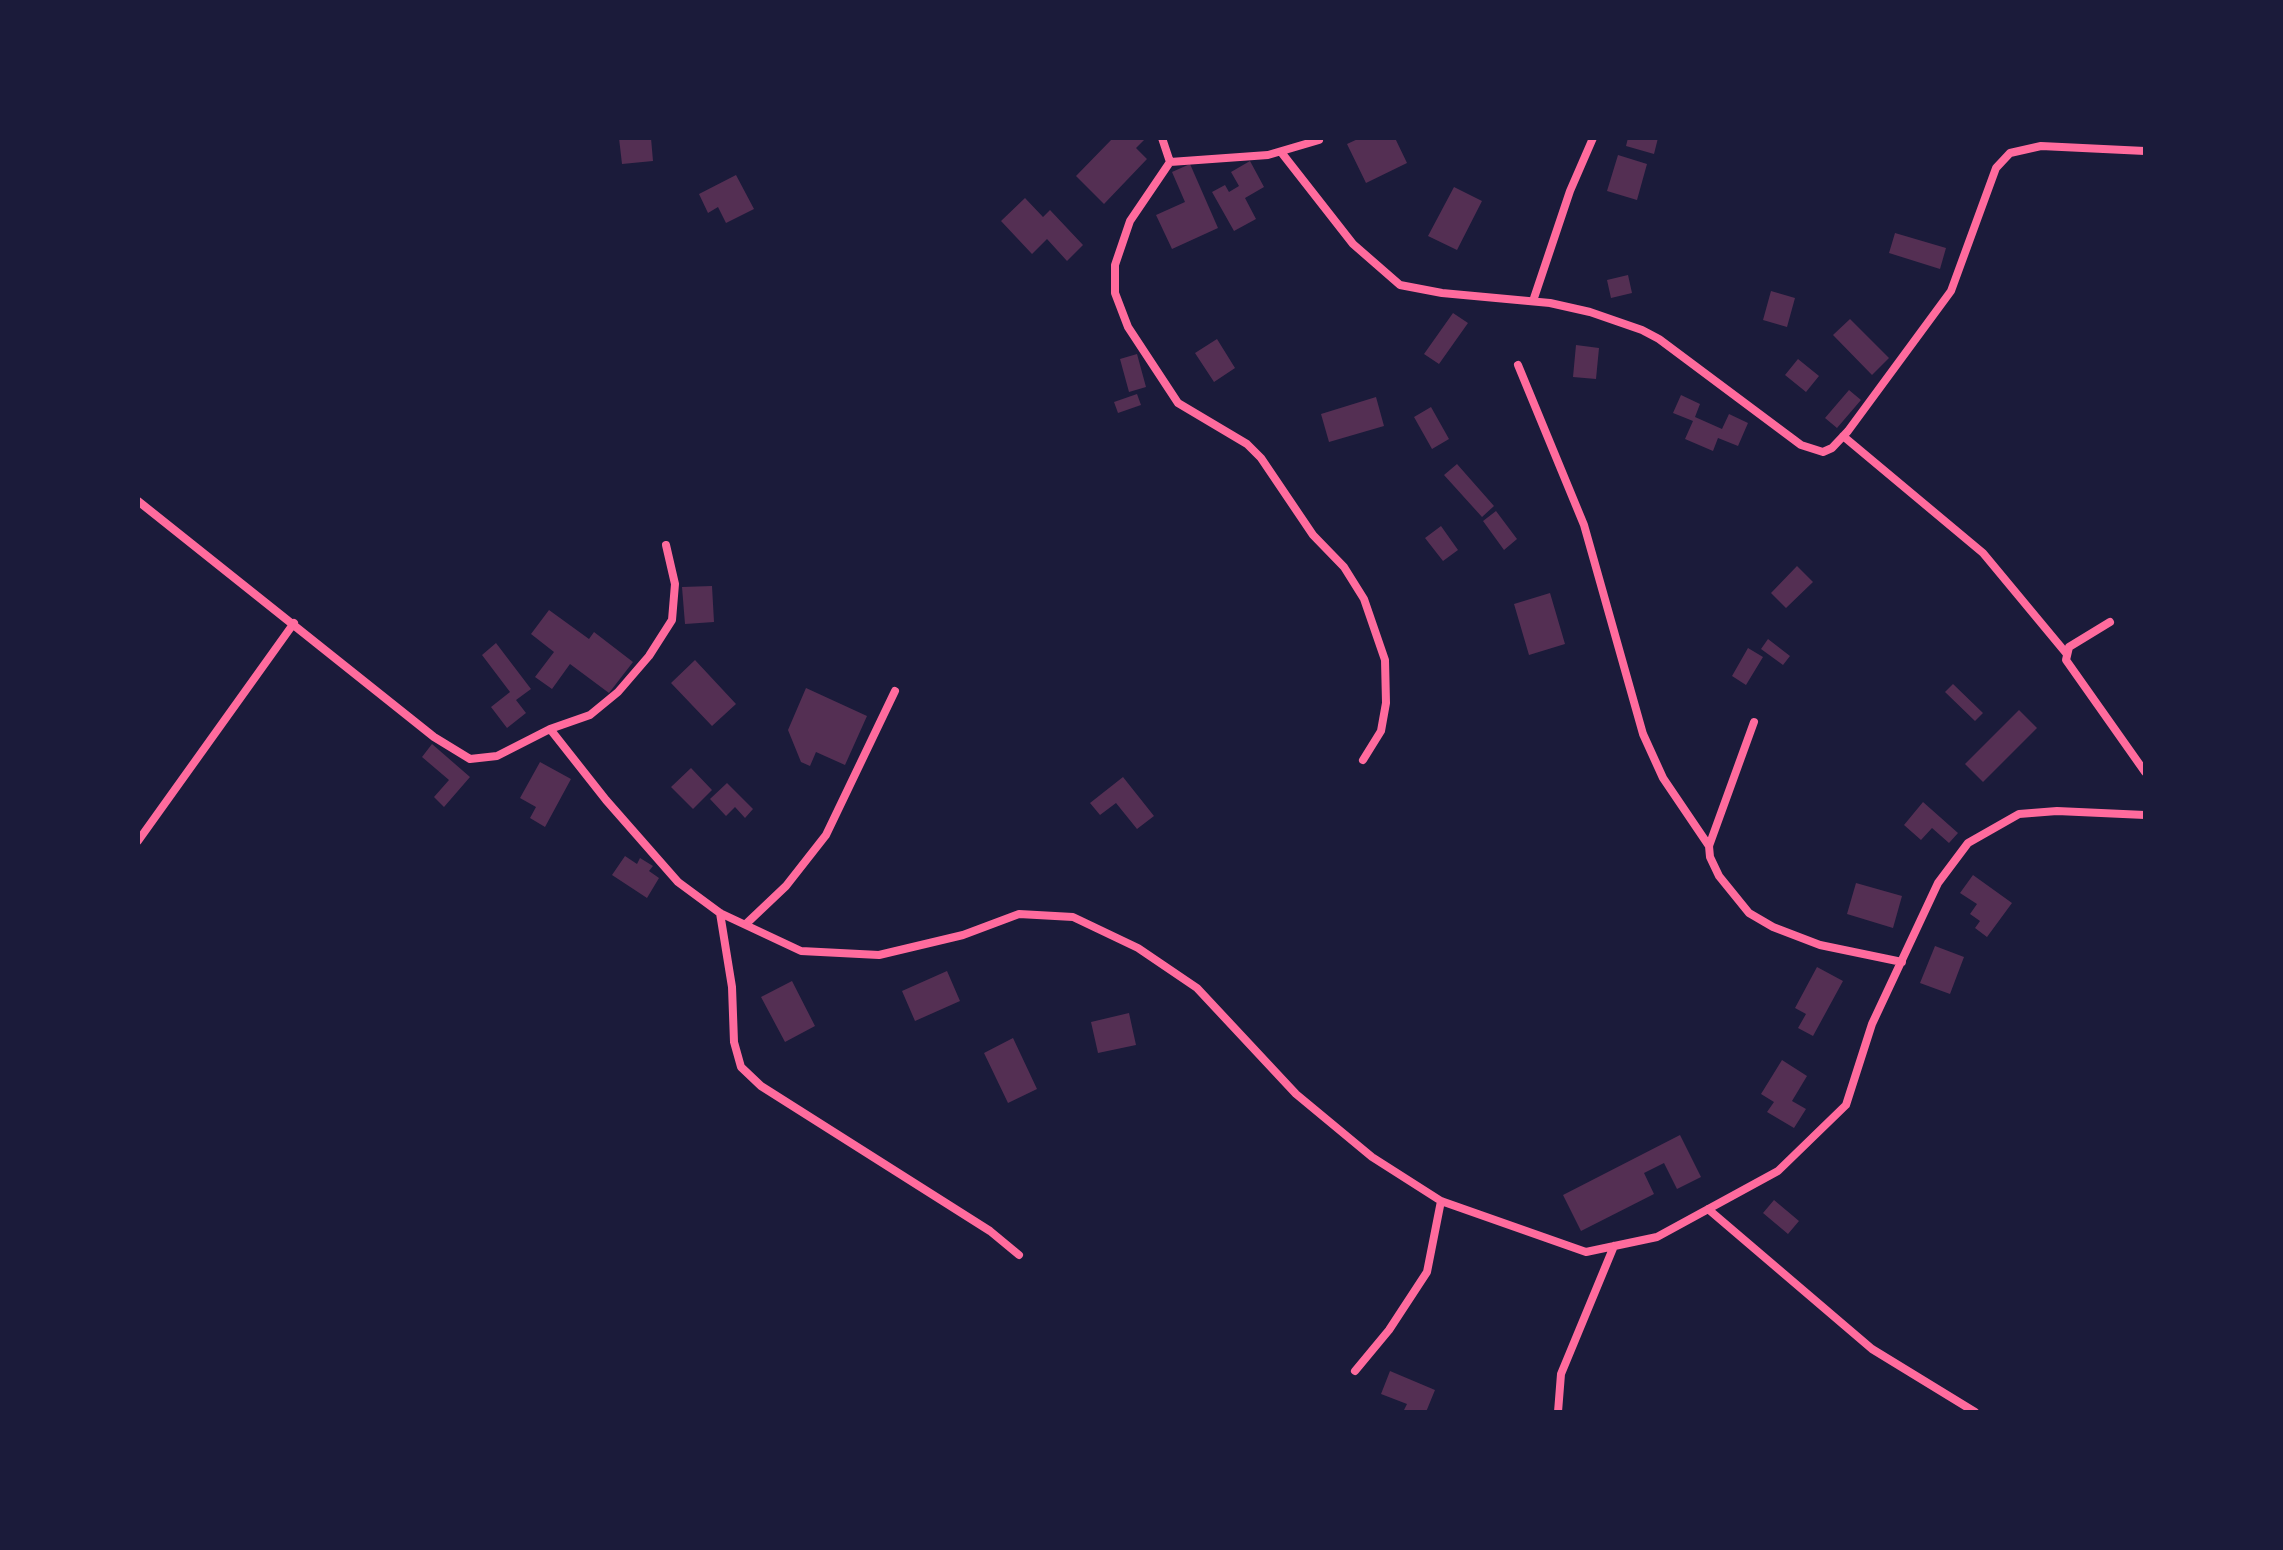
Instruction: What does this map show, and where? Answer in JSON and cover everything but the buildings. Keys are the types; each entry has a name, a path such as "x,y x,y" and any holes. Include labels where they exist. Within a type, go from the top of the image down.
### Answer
{"street":[{"path":"1162,138 1170,162"},
{"path":"1533,301 1593,138"},
{"path":"1170,162 1281,152 1319,140"},
{"path":"1281,152 1353,244 1400,285 1442,293 1533,301 1590,312 1659,339 1811,449 1823,452 1843,436 1951,291 1996,168 2010,153 2041,146 2145,151"},
{"path":"1170,162 1130,221 1115,265 1115,293 1128,327 1178,403 1247,444 1261,458 1313,535 1344,567 1364,599 1385,660 1386,703 1381,731 1363,760"},
{"path":"1518,365 1584,525 1643,734 1663,778 1709,846"},
{"path":"1843,436 1983,553 2066,653 2069,666 2145,772"},
{"path":"138,501 434,737 470,759 497,756 550,729 590,715 618,692 649,656 672,620 675,584 666,545"},
{"path":"2066,653 2069,647 2110,622"},
{"path":"138,841 294,623"},
{"path":"747,923 786,886 826,835 895,691"},
{"path":"1754,722 1709,846 1710,857 1719,876 1749,913 1773,927 1820,945 1902,962"},
{"path":"550,729 606,800 678,882 720,913 747,923 801,951 879,955 963,935 1019,914 1073,917 1138,948 1197,988 1296,1094 1372,1157 1441,1201 1586,1252 1657,1237 1778,1171 1846,1105 1872,1024 1938,883 1968,843 2019,814 2057,811 2145,815"},
{"path":"720,913 732,987 734,1042 741,1067 761,1086 885,1168 990,1231 1019,1255"},
{"path":"1355,1371 1389,1330 1427,1272 1441,1201"},
{"path":"1708,1209 1872,1349 1975,1412"},
{"path":"1558,1412 1561,1374 1614,1246"}]}
